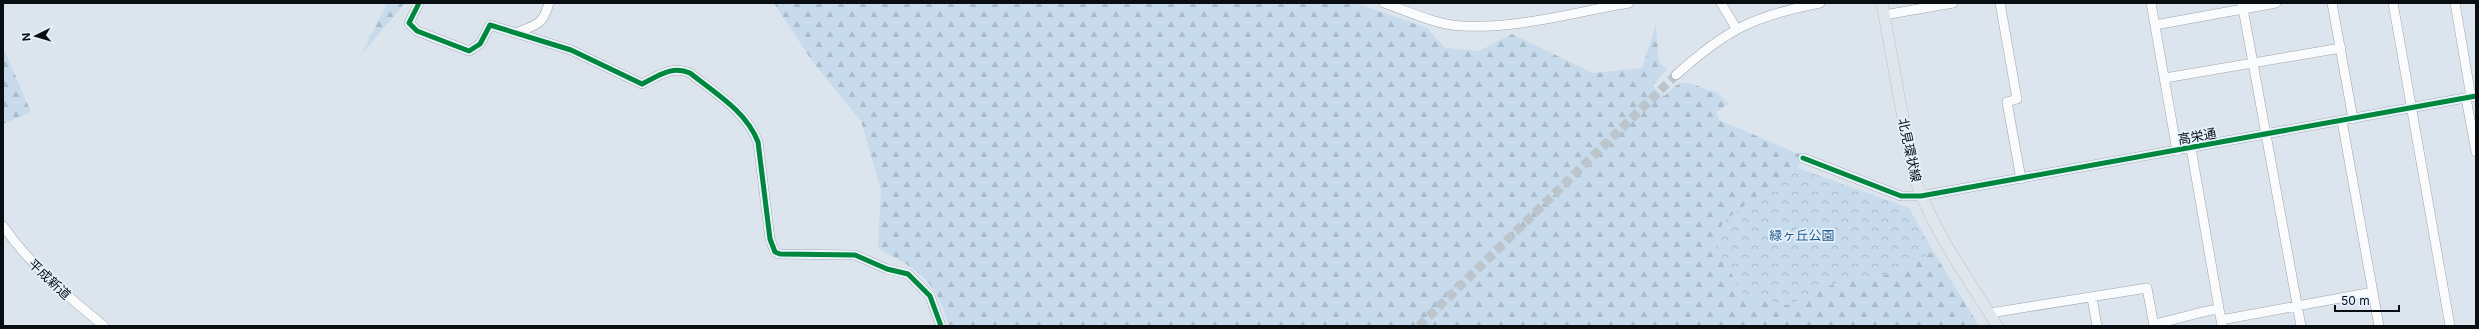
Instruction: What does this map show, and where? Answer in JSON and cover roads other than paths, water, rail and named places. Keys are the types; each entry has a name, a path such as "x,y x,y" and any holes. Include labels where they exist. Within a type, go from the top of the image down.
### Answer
{"main road":[{"name":"北見環状線","path":"1882,3 1914,173 1921,196 1941,238 1997,326"}],"street":[{"path":"419,3 409,22 417,31 469,51 480,44 490,25 518,33 547,44 571,50 642,84 668,71 681,69 690,73 739,112 754,133 758,142 770,239 775,252 780,254 855,255 881,266 908,274 930,296 941,326"},
{"path":"518,33 539,24 549,3"},
{"path":"1384,3 1435,22 1462,26 1493,26 1629,3"},
{"path":"1721,3 1736,28"},
{"path":"1676,75 1709,46 1736,28 1763,16 1820,3"},
{"path":"1884,15 1953,3"},
{"path":"2000,3 2017,99 2007,102 2021,179"},
{"path":"2151,3 2177,151"},
{"path":"2155,25 2242,6 2276,3"},
{"path":"2332,3 2353,119"},
{"path":"2393,3 2410,108 2450,326"},
{"path":"2455,3 2471,97 2476,152"},
{"path":"2242,6 2301,326"},
{"path":"2165,78 2341,48"},
{"name":"高栄通","path":"1803,158 1901,196 1921,196 2471,97"},
{"path":"2342,121 2379,326"},
{"path":"2191,148 2221,323 2373,292"},
{"name":"平成新道","path":"3,226 29,260 52,283 104,326"},
{"path":"1990,313 2092,298 2147,288 2154,325 2180,320 2192,313 2219,308"},
{"path":"2092,298 2097,326"}],"tunnel":[{"path":"1419,326 1676,75"}],"park label":[{"name":"緑ヶ丘公園","path":"1802,235"}]}
